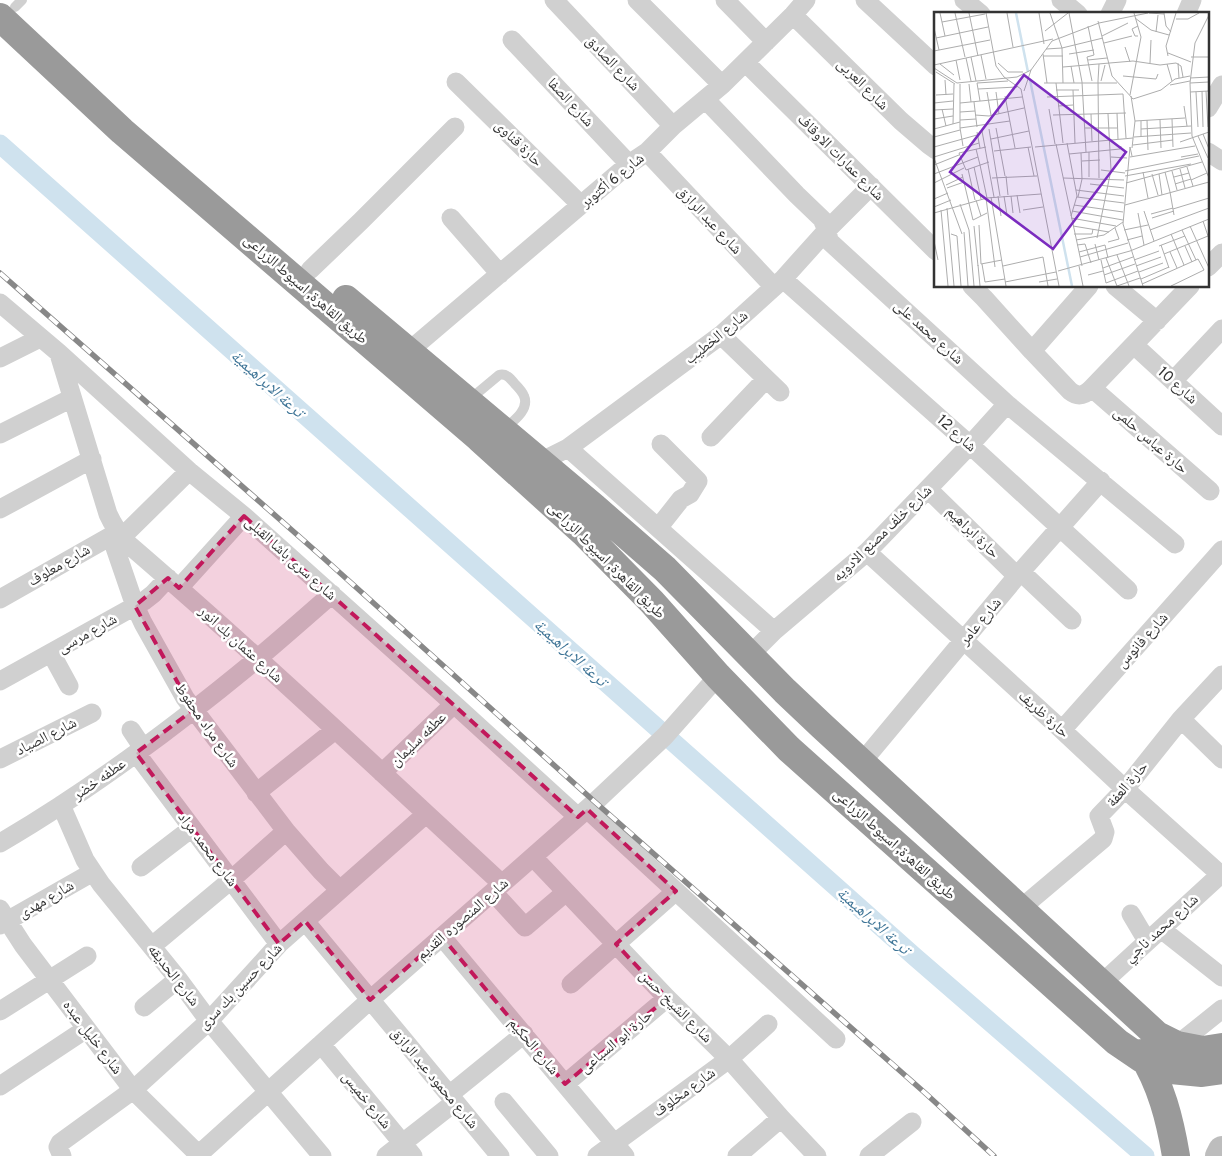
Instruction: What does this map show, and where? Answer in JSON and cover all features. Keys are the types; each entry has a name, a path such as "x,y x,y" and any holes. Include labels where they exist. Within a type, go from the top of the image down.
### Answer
{"highway":[{"name":"طريق القاهرة, اسيوط الزراعى","path":"11,6 105,91 310,270 594,507 608,536 734,665 795,754 1117,1042 1142,1059 1171,1070 1202,1073 1222,1070"},
{"name":"طريق القاهرة, اسيوط الزراعى","path":"11,6 122,131 479,438 583,532 652,602 734,665 816,720 1157,1036 1177,1045 1203,1050 1222,1047"},
{"path":"734,665 835,768 1087,990 1127,1031 1156,1081 1166,1108 1176,1156"}],"main road":[{"path":"1219,1156 1222,1150"}],"street":[{"name":"شارع الصادق","path":"554,0 673,126"},
{"path":"637,0 722,85"},
{"path":"725,0 766,42"},
{"path":"866,0 934,64"},
{"path":"964,0 979,12"},
{"path":"1111,12 1117,0"},
{"path":"1187,12 1192,0"},
{"path":"1063,1 1076,12"},
{"name":"شارع 6 أكتوبر","path":"409,351 629,164 647,152 673,126 746,63 801,4"},
{"name":"شارع العربى","path":"801,4 901,121 933,144"},
{"name":"شارع الصفا","path":"512,40 629,164"},
{"name":"شارع عمارات الاوقاف","path":"746,63 934,249"},
{"name":"حارة قناوى","path":"456,82 581,205"},
{"path":"1210,105 1222,85"},
{"name":"شارع محمد على","path":"705,99 822,219 829,240 1007,404 1175,544"},
{"path":"310,270 455,127"},
{"name":"شارع عبد الرازق","path":"647,152 778,283"},
{"path":"1210,153 1222,161"},
{"name":"شارع الخطيب","path":"540,462 568,448 721,336 778,283 871,186"},
{"path":"451,218 500,274"},
{"path":"1210,266 1222,253"},
{"name":"شارع 12","path":"778,283 970,446 1128,590"},
{"path":"1032,351 1087,288"},
{"path":"1117,288 1157,321"},
{"path":"983,290 1032,351 1075,395 1081,396 1092,388 1188,288"},
{"name":"شارع سرى باشا القبلى","path":"0,303 59,353 189,471 244,516 454,704 676,891 836,1039"},
{"path":"1173,381 1222,329"},
{"path":"721,336 780,392"},
{"path":"0,358 40,338"},
{"name":"شارع 10","path":"1134,345 1222,426"},
{"name":"شارع عثمان بك انور","path":"59,353 108,514 117,535 174,583 382,773 426,814 498,888"},
{"path":"711,437 766,379"},
{"name":"حارة عباس حلمى","path":"1092,388 1210,491"},
{"path":"0,434 72,398"},
{"name":"شارع خلف مصنع الادويه","path":"734,665 867,552 970,446 1007,404"},
{"path":"658,528 681,499 690,494 698,481 660,444"},
{"path":"568,448 774,631"},
{"path":"0,509 92,459"},
{"name":"شارع معلوف","path":"0,599 117,535 189,471"},
{"name":"شارع عامر","path":"862,762 1019,574 1101,481"},
{"name":"حارة ابراهيم","path":"928,489 1019,574 1072,620"},
{"name":"شارع مرسى","path":"0,681 174,583 244,516"},
{"name":"شارع مراد محفوظ","path":"117,535 135,606 193,710 286,831 340,890"},
{"name":"شارع فانوس","path":"1062,730 1222,550"},
{"name":"حارة ظريف","path":"867,552 1125,789 1221,874"},
{"name":"عطفه خضر","path":"0,843 61,805 193,710 258,659 332,594"},
{"path":"51,653 69,686"},
{"name":"شارع المنصوره القديم","path":"199,1156 370,1000 583,813 665,736 698,697 734,665"},
{"name":"حارة العفة","path":"1020,909 1102,839 1105,832 1099,816 1125,789 1180,719 1222,676"},
{"name":"عطفه سليمان","path":"382,773 454,704"},
{"name":"شارع الصياد","path":"0,759 92,713"},
{"path":"1180,719 1222,759"},
{"name":"شارع محمد مراد","path":"131,730 139,750 192,828 280,944"},
{"path":"256,793 335,730"},
{"name":"شارع الحديقه","path":"61,805 79,848 92,872 109,896 152,946 209,1021 322,1156"},
{"name":"شارع حسين بك سرى","path":"62,1156 58,1147 60,1143 133,1090 209,1021 280,944 426,814"},
{"path":"141,867 192,828"},
{"path":"152,946 286,831"},
{"name":"شارع الشيخ حسن","path":"532,857 667,998 729,1059 781,1118 818,1156"},
{"name":"شارع مهدى","path":"2,918 92,872"},
{"name":"شارع محمد ناجي","path":"1101,984 1221,874"},
{"path":"498,888 525,927 566,892"},
{"path":"570,984 676,891"},
{"path":"1131,914 1154,935 1222,977"},
{"name":"شارع خليل عبده","path":"2,918 133,1090 199,1156"},
{"name":"شارع محمود عبد الرازق","path":"305,921 500,1156"},
{"name":"شارع الحكيم","path":"442,937 620,1149"},
{"path":"0,1010 87,956"},
{"path":"144,1007 178,979"},
{"name":"حارة ابو السباعى","path":"565,1084 667,998"},
{"path":"1177,1045 1222,1009"},
{"name":"شارع مخلوف","path":"597,1156 620,1149 729,1059 768,1024"},
{"path":"0,1086 86,1029"},
{"path":"386,1156 407,1150 452,1098 524,1034"},
{"name":"شارع خميس","path":"321,1044 407,1150"},
{"path":"504,1102 549,1156"},
{"path":"737,1156 781,1118"},
{"path":"869,1156 912,1122"}],"lane":[{"path":"468,401 499,375 502,374 508,377 523,393 526,403 524,410 502,431"}],"highlighted area":[{"path":"244,516 578,817 587,809 676,891 616,944 667,998 565,1084 442,937 370,1000 305,921 279,944 136,753 193,710 135,606 168,578 179,588"}],"waterway":[{"name":"ترعة الابراهيمية","path":"0,144 915,957 1145,1156"}],"railway":[{"path":"0,273 319,554 994,1156"}]}
